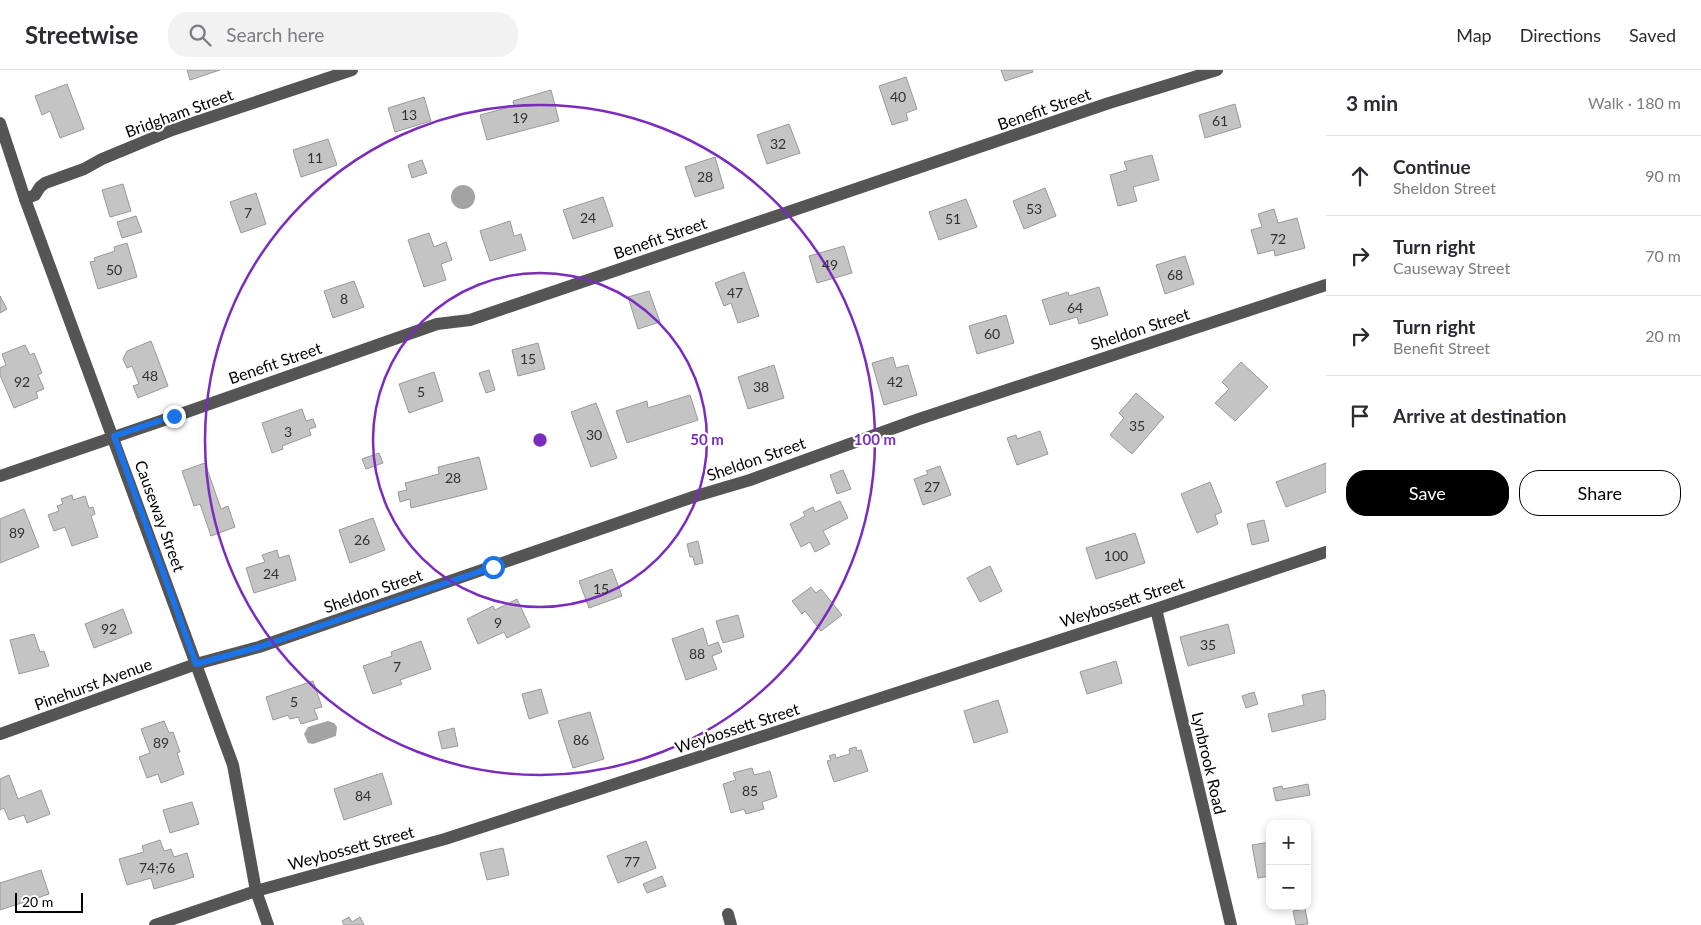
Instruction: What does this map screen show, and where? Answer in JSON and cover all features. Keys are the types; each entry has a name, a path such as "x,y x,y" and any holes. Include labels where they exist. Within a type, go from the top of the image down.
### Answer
{"street":[{"name":"Bridgham Street","path":"25,198 35,195 45,183 84,169 102,159 172,130 352,70"},
{"name":"Benefit Street","path":"0,476 114,436 161,422 437,324 470,320 1109,103 1217,70"},
{"name":"Causeway Street","path":"0,124 25,198 114,436 233,765 256,891 268,925"},
{"name":"Sheldon Street","path":"196,664 259,647 696,496 750,480 919,419 1326,286"},
{"name":"Weybossett Street","path":"155,925 256,891 445,839 1156,609 1326,552"},
{"name":"Lynbrook Road","path":"1156,609 1231,925"},
{"name":"Pinehurst Avenue","path":"0,734 196,664"}],"shaded area":[{"path":"463,185 472,188 475,197 472,206 463,209 454,206 451,197 454,188"},
{"path":"328,721 334,723 337,727 336,736 313,744 308,743 304,734 308,727"}],"building":[{"path":"187,70 220,70 190,80"},
{"path":"1001,70 1032,70 1033,72 1005,81"},
{"path":"906,77 917,109 906,113 908,120 892,125 879,86"},
{"path":"67,84 84,129 60,138 50,111 42,115 35,96"},
{"path":"551,90 559,121 487,140 480,115 514,106 513,101"},
{"path":"424,97 431,121 395,132 388,108"},
{"path":"1235,104 1241,127 1205,138 1199,115"},
{"path":"789,124 800,153 767,164 757,135"},
{"path":"328,139 337,165 301,177 293,150"},
{"path":"1152,155 1159,180 1133,187 1137,201 1118,206 1110,175 1127,170 1124,162"},
{"path":"715,157 724,188 695,197 685,167"},
{"path":"422,160 427,173 412,178 408,165"},
{"path":"123,184 131,211 110,217 102,190"},
{"path":"1045,188 1056,216 1024,229 1013,201"},
{"path":"256,193 266,224 241,233 230,202"},
{"path":"603,197 613,226 573,239 563,210"},
{"path":"966,199 977,227 939,240 929,212"},
{"path":"1274,209 1278,223 1297,218 1305,248 1275,256 1274,250 1258,254 1251,230 1262,227 1258,214"},
{"path":"136,216 142,232 122,238 117,222"},
{"path":"510,221 514,236 521,234 526,250 490,261 480,231"},
{"path":"429,233 434,247 446,242 452,260 441,264 446,280 424,287 408,240"},
{"path":"127,243 137,277 98,289 90,262 95,261 94,258 115,251 114,247"},
{"path":"844,246 852,273 817,283 809,256"},
{"path":"1185,256 1194,284 1165,294 1156,265"},
{"path":"744,272 759,316 738,323 731,303 724,306 715,283"},
{"path":"354,281 364,307 333,318 324,291"},
{"path":"1099,287 1108,315 1079,324 1077,317 1050,325 1042,300 1068,292 1069,296"},
{"path":"649,291 660,322 638,329 628,297"},
{"path":"0,296 7,309 0,313"},
{"path":"1006,315 1014,343 977,354 969,326"},
{"path":"151,341 168,386 138,398 133,386 139,384 132,366 127,368 123,359 127,351"},
{"path":"538,343 545,369 518,376 512,350"},
{"path":"25,345 30,355 34,353 42,373 38,375 44,389 36,392 38,398 14,408 0,375 0,368 6,365 2,354"},
{"path":"893,357 896,368 908,365 917,395 884,405 872,363"},
{"path":"1241,362 1268,387 1235,421 1215,403 1229,389 1222,382"},
{"path":"774,365 784,398 748,409 738,377"},
{"path":"489,370 495,390 486,393 479,373"},
{"path":"434,372 443,401 409,413 399,384"},
{"path":"1136,393 1164,417 1132,454 1110,435 1124,418 1119,413"},
{"path":"690,395 698,420 627,443 616,411 647,401 648,408"},
{"path":"596,403 617,458 591,467 571,412"},
{"path":"302,409 306,421 313,419 316,427 309,429 311,435 282,446 283,449 272,453 262,423"},
{"path":"1040,431 1048,454 1017,465 1007,438 1016,435 1017,439"},
{"path":"379,453 383,463 366,469 362,459"},
{"path":"479,457 487,489 411,508 410,499 400,502 398,492 407,490 405,483 439,474 438,467"},
{"path":"205,463 221,509 228,506 235,527 211,536 200,504 194,506 182,471"},
{"path":"1326,463 1326,492 1286,507 1276,482"},
{"path":"940,466 951,495 923,505 914,479 928,474 926,471"},
{"path":"843,470 851,489 837,494 830,475"},
{"path":"1210,482 1222,512 1215,515 1218,524 1197,533 1181,494"},
{"path":"72,495 73,500 85,496 89,508 93,507 95,514 91,516 98,537 72,546 65,527 54,531 48,515 59,511 57,506 63,504 61,499"},
{"path":"840,501 848,518 823,531 830,544 815,552 810,542 801,547 790,524 805,516 803,512 813,507 815,512"},
{"path":"24,509 39,547 0,563 0,519"},
{"path":"373,518 385,550 350,563 339,530"},
{"path":"1264,520 1269,541 1252,545 1247,524"},
{"path":"1135,533 1145,563 1096,579 1086,548"},
{"path":"698,541 703,563 695,565 693,557 690,557 687,544"},
{"path":"277,550 279,558 289,555 296,580 254,593 246,568 265,562 262,555"},
{"path":"990,566 1002,591 980,602 967,578"},
{"path":"612,569 622,596 589,608 579,581"},
{"path":"811,587 816,593 821,589 842,615 821,631 805,611 802,614 792,601"},
{"path":"517,599 530,627 507,638 504,632 478,644 467,619 493,606 495,610"},
{"path":"123,609 132,633 94,648 85,624"},
{"path":"738,615 744,637 723,643 716,621"},
{"path":"1228,624 1235,653 1188,666 1180,637"},
{"path":"703,628 708,646 718,642 722,652 712,656 717,669 686,680 672,639"},
{"path":"34,634 40,652 44,651 49,666 19,674 10,640"},
{"path":"421,641 431,669 400,680 402,684 373,694 363,666 392,656 391,652"},
{"path":"1116,661 1122,683 1087,694 1080,672"},
{"path":"313,681 322,707 314,709 318,719 301,724 298,717 290,719 288,715 273,720 266,697"},
{"path":"541,689 548,713 529,719 522,694"},
{"path":"1324,690 1326,719 1272,732 1268,714 1304,705 1302,695"},
{"path":"1254,692 1258,704 1246,708 1242,696"},
{"path":"998,700 1008,732 974,743 964,711"},
{"path":"590,712 604,759 573,768 558,721"},
{"path":"164,721 169,733 173,732 180,752 177,753 184,774 161,783 158,774 147,778 139,757 150,753 141,729"},
{"path":"454,728 458,746 442,749 438,732"},
{"path":"856,747 857,751 861,750 868,771 834,782 827,761 831,760 829,756 835,754 836,758 850,754 849,749"},
{"path":"752,768 754,775 770,771 777,797 762,802 764,809 746,814 744,809 731,813 723,784 736,780 733,773"},
{"path":"382,773 392,804 344,820 334,789"},
{"path":"9,775 18,799 41,790 50,814 27,823 24,815 9,820 4,808 0,810 0,779"},
{"path":"1308,784 1310,795 1276,801 1273,788 1282,786 1283,789"},
{"path":"192,802 199,824 170,833 163,810"},
{"path":"160,840 164,851 171,849 174,857 187,853 194,877 154,889 151,878 127,885 119,859 144,852 142,846"},
{"path":"646,841 656,868 618,883 607,856"},
{"path":"1266,843 1266,877 1258,878 1252,845"},
{"path":"503,848 509,875 487,880 480,853"},
{"path":"41,870 49,894 0,910 0,883"},
{"path":"662,876 666,886 647,893 643,884"},
{"path":"1305,910 1308,924 1296,925 1293,911"},
{"path":"349,917 352,922 360,917 364,925 344,925 342,921"}],"route":[{"path":"174,416 161,422 114,436 196,664 259,647 493,567"}]}
